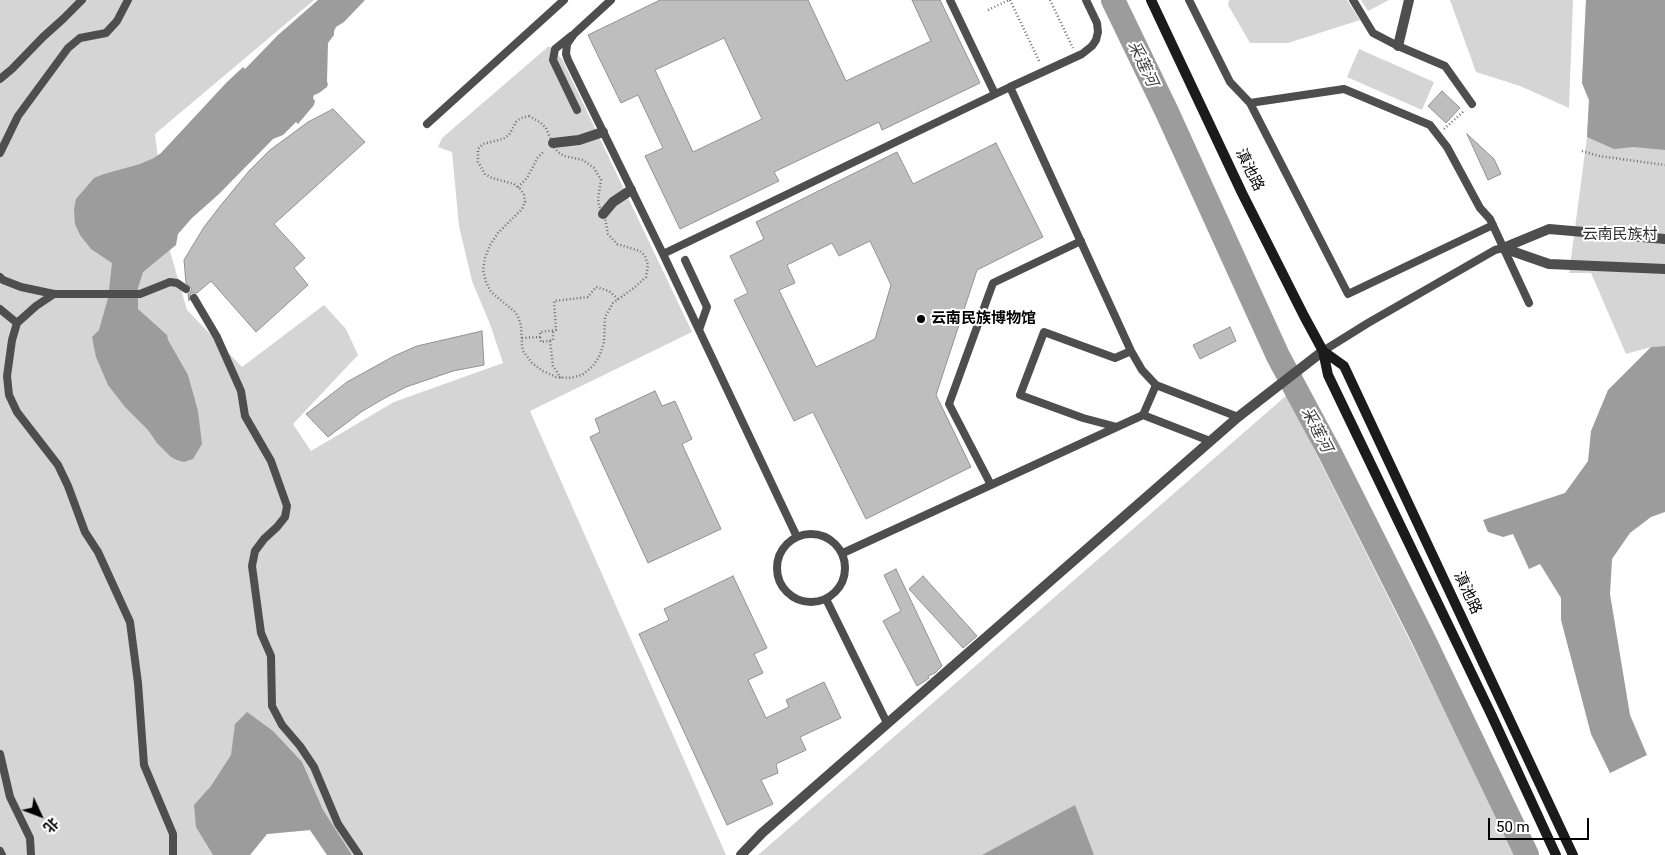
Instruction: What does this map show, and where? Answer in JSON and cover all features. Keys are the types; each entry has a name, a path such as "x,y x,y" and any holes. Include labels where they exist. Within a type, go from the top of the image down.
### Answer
{"main road":[{"name":"滇池路","path":"1152,0 1242,192 1323,351 1328,375 1491,714 1556,855"},
{"name":"滇池路","path":"1323,351 1344,366 1573,855"}],"street":[{"path":"1398,46 1409,0"},
{"path":"553,143 579,140 603,132"},
{"path":"603,214 613,202 631,190"},
{"path":"1503,248 1549,230 1665,239"},
{"path":"1503,248 1549,264 1665,269"},
{"path":"741,855 762,833 1210,441 1323,351"}],"lane":[{"path":"0,79 82,0"},
{"path":"0,153 18,116 68,48 80,38 106,33 117,20 128,0"},
{"path":"427,124 564,0"},
{"path":"577,110 553,60 555,49 611,0"},
{"path":"950,0 995,94"},
{"path":"663,254 1077,56 1092,46 1098,32 1097,23 1086,0"},
{"path":"1189,0 1230,82 1250,103 1348,294 1493,225"},
{"path":"1353,0 1373,33 1445,66 1472,104"},
{"path":"574,34 567,44 566,54 568,60 663,254 797,537"},
{"path":"1010,87 1131,351 1142,370 1156,385 1238,417"},
{"path":"1250,103 1344,89 1430,125 1447,147 1480,208 1493,225 1529,303"},
{"path":"991,485 949,404 993,283 1081,241"},
{"path":"1323,351 1495,250 1503,248"},
{"path":"685,260 707,307 699,330"},
{"path":"0,277 21,287 54,294 140,294 170,282 177,283 186,289"},
{"path":"54,294 36,306 17,323 12,340 7,376 9,395 17,412 58,465 85,532 98,552 130,622 138,683 144,765 173,834 173,855"},
{"path":"194,298 216,337 241,391 245,416 271,461 287,506 285,518 255,551 252,566 261,633 271,656 272,706 282,726 300,746 314,767 338,824 359,855"},
{"path":"0,309 17,323"},
{"path":"1117,427 1083,418 1020,395 1044,332 1115,358 1131,351"},
{"path":"843,554 1143,415 1156,385"},
{"path":"1143,415 1210,441"},
{"path":"807,534 823,536 837,544 843,554 846,564 842,585 826,600 814,603 802,602 791,596 783,588 778,577 777,565 780,553 787,544 797,537 807,534"},
{"path":"826,600 887,723"},
{"path":"0,754 10,797 30,838 31,855"},
{"path":"0,851 2,855"}],"path":[{"path":"988,10 1010,0 1044,71"},
{"path":"1050,0 1077,56"},
{"path":"1437,135 1472,104"},
{"path":"529,116 546,128 553,143 558,152 564,156 589,163 598,173 601,186 598,200 608,234 618,244 640,251 645,256 648,265 646,277 618,299 605,317 604,342 600,355 593,366 582,375 569,378 561,378 543,371 532,362 524,351 521,325 518,317 515,312 491,292 483,270 490,245 498,233 522,209 525,202 524,195 518,187 485,174 478,162 478,149 483,144 509,136 516,122 521,118 529,116"},
{"path":"1582,151 1599,156 1665,165"},
{"path":"518,187 528,176 538,157"},
{"path":"550,341 541,342 540,332 556,330 554,301 588,297 596,287 609,290 618,299"},
{"path":"553,330 553,340 550,341 553,366 561,378"},
{"path":"522,338 540,337"}],"green space":[{"path":"0,0 314,0 155,134 169,248 187,310 242,367 324,305 346,329 358,355 293,424 311,451 394,402 503,363 490,324 472,281 459,226 452,152 438,147 442,138 549,46 562,59 692,332 530,411 726,855 327,855 310,830 267,834 250,855 0,855"},
{"path":"1229,0 1347,0 1360,20 1288,43 1250,43 1228,5"},
{"path":"1361,0 1389,0 1368,11"},
{"path":"1450,0 1573,0 1569,108 1520,86 1476,72"},
{"name":"云南民族村","path":"1586,0 1665,0 1665,346 1651,347 1626,354 1591,273 1569,273 1587,137 1589,100 1582,83"},
{"path":"1359,49 1434,82 1422,110 1347,77"},
{"path":"1287,395 1517,855 758,855"}],"shaded area":[{"path":"318,0 365,0 344,22 336,27 334,35 328,43 327,87 314,95 314,105 298,124 296,122 283,135 273,139 219,194 192,218 178,234 176,245 143,272 138,288 138,309 167,335 188,375 198,411 202,444 193,459 184,462 177,460 171,457 157,443 148,430 125,407 108,385 96,357 92,337 99,330 108,298 112,263 91,249 80,235 75,224 74,209 76,199 94,178 140,164 161,153 226,83 243,67 245,69 278,35"},
{"path":"1586,0 1665,0 1665,150 1633,147 1614,149 1587,137 1589,100 1582,83"},
{"path":"1665,346 1665,512 1651,517 1630,533 1612,559 1610,594 1630,715 1647,755 1610,773 1591,734 1561,620 1561,598 1540,564 1529,569 1513,534 1503,537 1488,532 1483,520 1565,493 1588,461 1591,431 1608,390 1651,347"},
{"path":"247,712 273,731 302,762 323,810 352,855 327,855 310,830 267,834 250,855 213,855 196,827 194,805 211,786 231,755 235,724"},
{"path":"1075,805 1094,855 982,855"}],"building":[{"path":"660,0 808,0 846,81 931,41 912,0 940,0 980,83 882,130 879,122 774,172 779,181 680,229 645,156 663,148 638,95 621,103 588,35","holes":["724,38 762,119 693,152 655,70"]},
{"path":"1442,91 1460,108 1446,123 1428,106"},
{"path":"333,109 365,142 274,224 305,258 294,268 308,285 256,332 211,281 197,293 191,293 189,301 188,294 192,289 186,283 184,260 204,227 249,171 270,150 308,122"},
{"path":"1467,134 1494,159 1501,174 1488,180"},
{"name":"云南民族博物馆","path":"996,143 1043,237 977,270 936,395 971,467 866,519 813,412 794,421 734,300 748,293 730,256 764,239 756,222 897,152 913,184","holes":["870,241 891,285 875,339 816,367 779,290 795,283 787,265 832,243 839,256"]},
{"path":"1230,327 1236,341 1200,359 1193,345"},
{"path":"482,331 484,365 453,371 406,387 361,412 328,437 306,414 347,382 394,356 417,346"},
{"path":"655,391 662,406 675,401 692,439 682,444 721,529 648,563 590,437 600,432 595,419"},
{"path":"896,569 942,666 917,686 883,621 901,611 884,575"},
{"path":"733,576 767,648 754,654 763,673 748,680 766,718 789,707 786,700 824,682 841,718 800,737 806,750 776,764 778,773 761,780 773,804 727,825 639,634 669,620 664,609"},
{"path":"923,576 977,636 963,648 909,589"}],"waterway":[{"name":"采莲河","path":"1113,0 1167,112 1278,356 1330,453 1422,636 1527,855"}],"place":[{"name":"云南民族博物馆","path":"921,319"}]}
